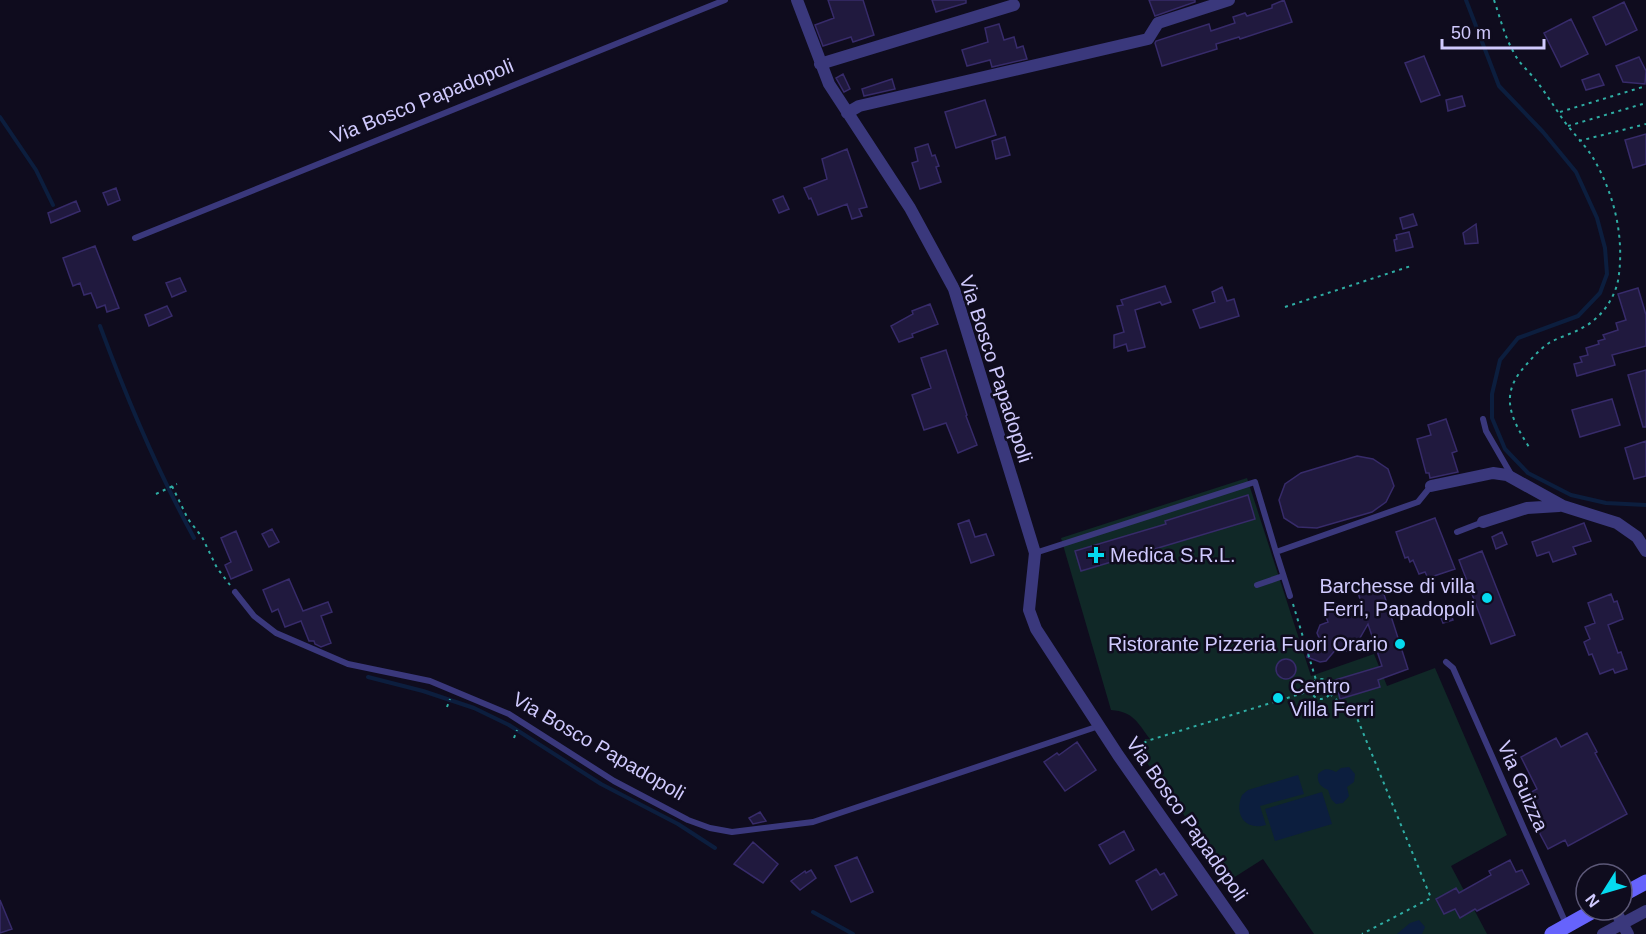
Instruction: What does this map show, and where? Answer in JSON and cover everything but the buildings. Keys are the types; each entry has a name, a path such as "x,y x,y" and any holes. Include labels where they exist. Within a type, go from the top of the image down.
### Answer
{"main road":[{"path":"1552,934 1574,922"}],"street":[{"name":"Via Bosco Papadopoli","path":"797,0 820,64 833,92 910,208 954,289 1035,553 1029,610 1036,629 1118,754 1243,934"},
{"path":"847,113 859,106 1148,39 1158,23 1229,0"},
{"path":"820,64 1014,4"},
{"path":"1431,486 1493,473 1507,475 1563,506 1617,523 1637,537 1646,551"},
{"path":"1483,522 1527,508 1563,506"},
{"path":"1604,934 1625,929 1646,910"}],"lane":[{"name":"Via Bosco Papadopoli","path":"135,238 725,0"},
{"path":"1483,419 1486,431 1514,479"},
{"path":"1035,553 1255,482 1290,596"},
{"path":"1276,552 1418,502 1431,486"},
{"path":"1457,532 1483,522"},
{"path":"1257,585 1283,576"},
{"name":"Via Bosco Papadopoli","path":"235,592 254,616 276,633 348,664 430,681 509,714 614,781 688,820 710,828 732,832 813,822 1100,726"},
{"name":"Via Guizza","path":"1446,662 1453,668 1567,926"}],"path":[{"path":"1494,0 1513,52 1591,154 1610,195 1618,222 1621,253 1619,277 1609,302 1600,315 1583,328 1550,343 1537,352 1518,373 1509,403 1512,418 1529,447"},
{"path":"1558,112 1646,86"},
{"path":"1568,126 1646,103"},
{"path":"1579,141 1646,124"},
{"path":"1284,307 1411,266"},
{"path":"156,495 177,484"},
{"path":"172,486 188,519 202,537 216,568 235,592"},
{"path":"1290,596 1316,680"},
{"path":"1321,679 1328,682 1331,688 1330,694 1320,700 1315,698 1310,691 1312,683 1316,680 1321,679"},
{"path":"1118,754 1150,740 1310,691"},
{"path":"1330,694 1357,718 1431,898 1362,934"},
{"path":"514,738 516,734"}],"green space":[{"name":"Centro Villa Ferri","path":"1247,478 1311,676 1374,654 1387,686 1435,668 1507,835 1451,866 1487,934 1314,934 1263,859 1230,880 1140,753 1145,739 1150,739 1130,716 1111,710 1061,538"}],"water":[{"path":"1349,767 1355,774 1354,782 1347,787 1349,796 1343,803 1336,804 1331,799 1328,790 1320,784 1318,774 1328,769 1336,772 1341,768"},
{"path":"1298,775 1304,794 1260,806 1266,825 1252,826 1243,819 1239,809 1240,802 1242,795 1248,790"},
{"path":"1322,792 1332,824 1275,841 1265,809"},
{"path":"1419,920 1425,927 1422,934 1397,934 1410,923"}],"waterway":[{"path":"1466,0 1499,86 1543,132 1576,172 1597,218 1605,248 1607,274 1600,293 1578,316 1518,338 1500,360 1492,394 1492,418 1505,449 1528,473 1571,495 1606,503 1646,505"},
{"path":"0,117 36,170 53,205"},
{"path":"100,326 143,434 194,538"},
{"path":"368,677 423,691 474,708 509,725 601,784 678,824 715,848"},
{"path":"813,912 853,934"}],"place":[{"name":"Medica S.R.L.","path":"1096,555"},
{"name":"Barchesse di villa Ferri, Papadopoli","path":"1487,598"},
{"name":"Ristorante Pizzeria Fuori Orario","path":"1400,644"},
{"name":"Centro Villa Ferri","path":"1278,698"}]}
